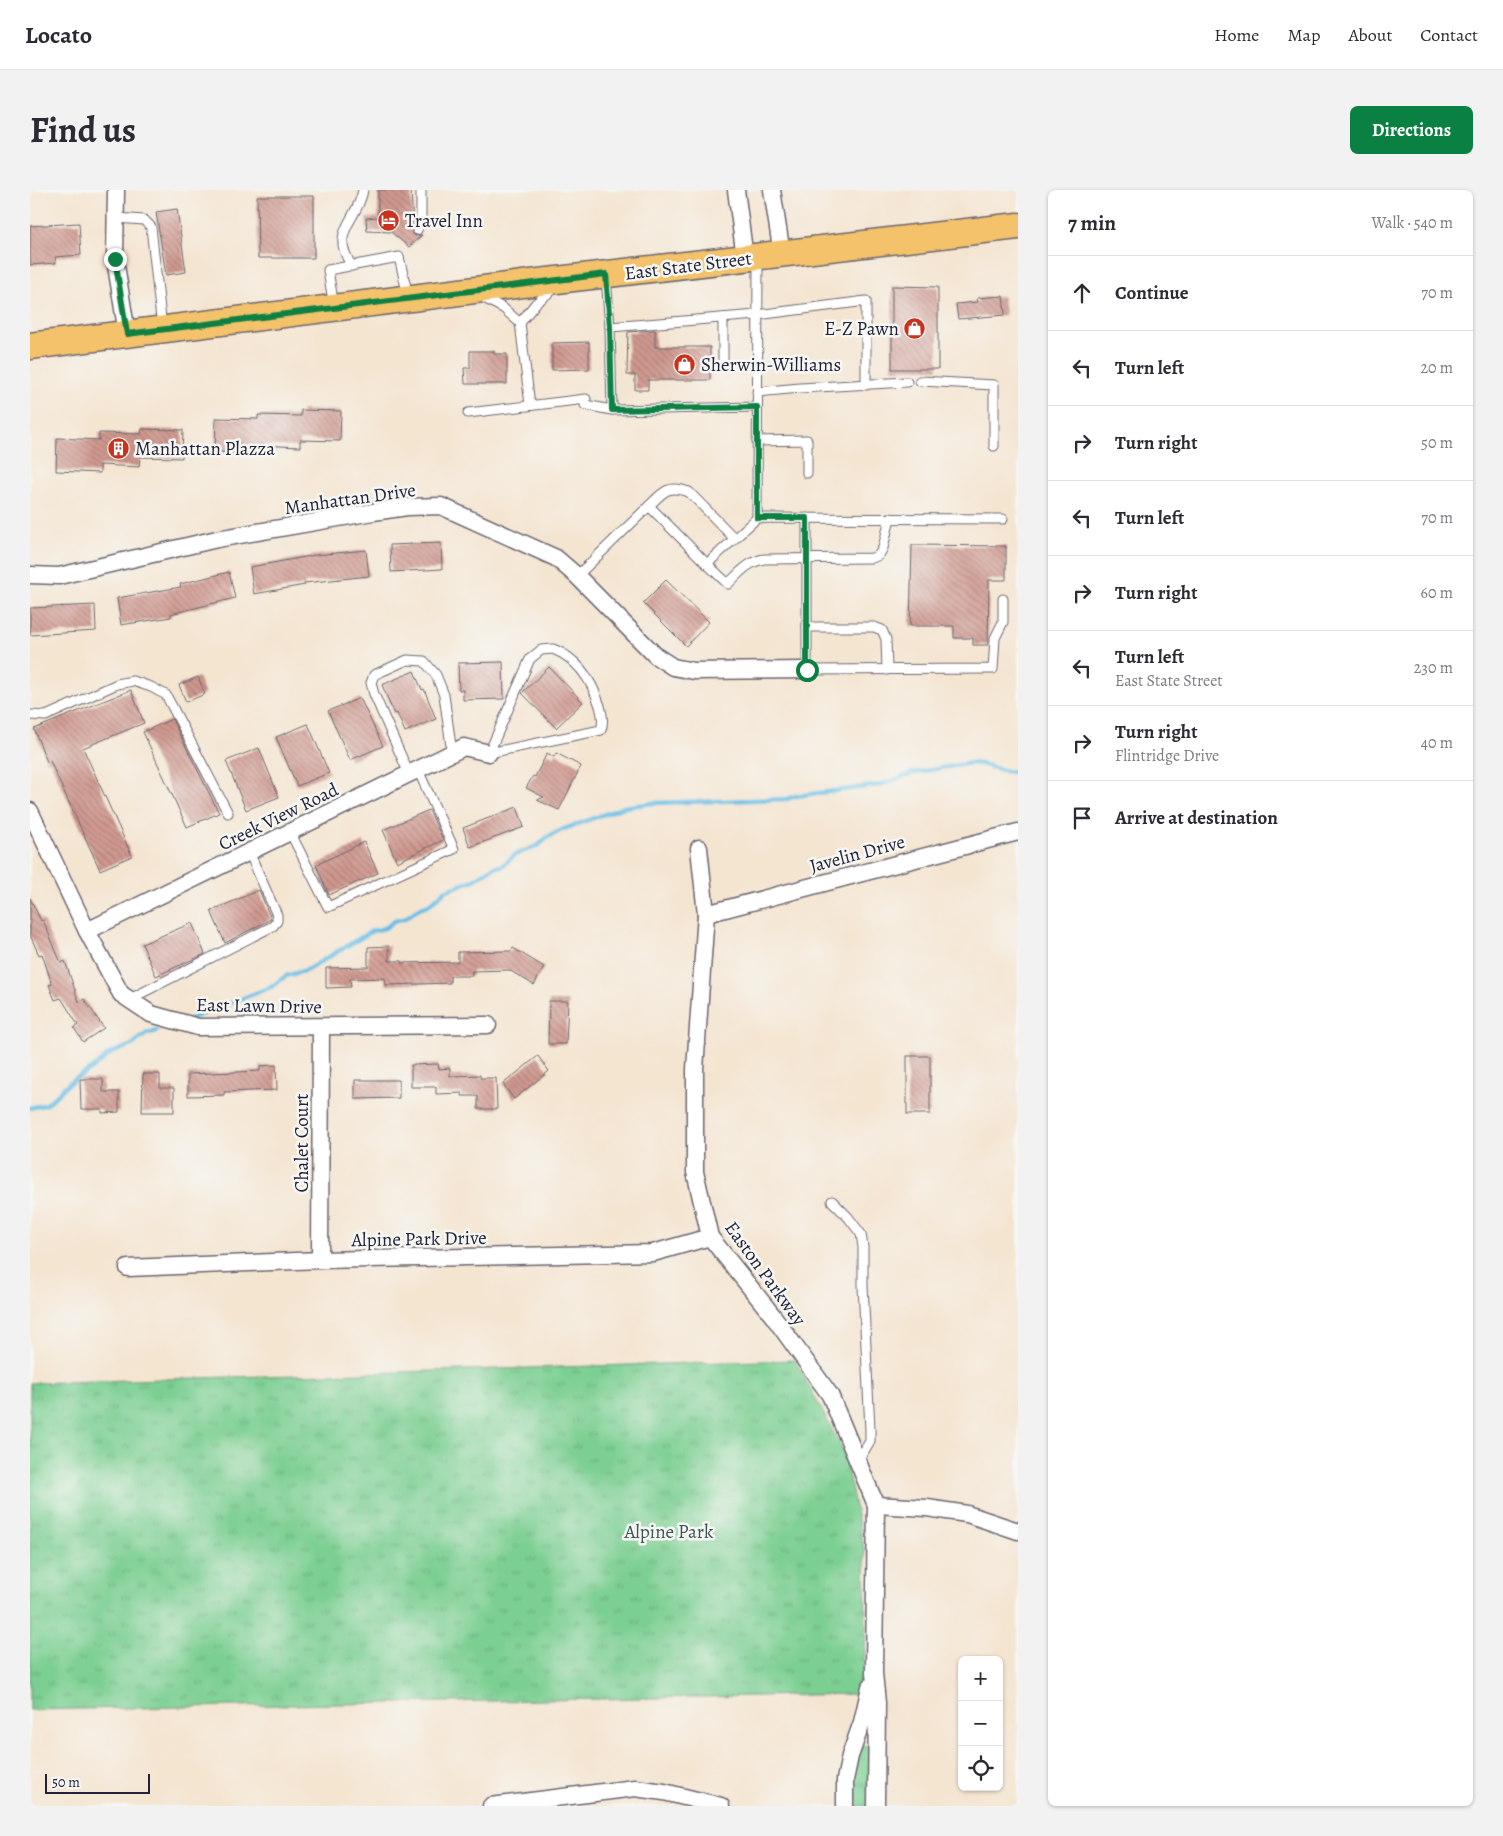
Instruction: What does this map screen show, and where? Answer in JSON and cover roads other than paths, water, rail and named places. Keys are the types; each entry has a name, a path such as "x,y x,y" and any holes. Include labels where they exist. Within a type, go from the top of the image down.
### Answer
{"main road":[{"name":"East State Street","path":"30,346 606,274 1018,226"}],"street":[{"path":"116,190 115,259 127,334"},
{"path":"736,190 762,256"},
{"path":"762,256 772,190"},
{"name":"Manhattan Drive","path":"30,575 59,576 217,539 372,512 441,506 556,558 577,576 656,656 674,666 694,671 807,670"},
{"name":"Creek View Road","path":"87,931 464,747 489,753"},
{"name":"East Lawn Drive","path":"30,811 87,931 121,994 150,1014 198,1027 488,1025"},
{"name":"Javelin Drive","path":"706,914 1018,832"},
{"name":"Easton Parkway","path":"699,848 706,914 695,1069 695,1172 710,1236 773,1316 830,1395 876,1505 874,1673 877,1703 876,1806"},
{"name":"Chalet Court","path":"320,1260 321,1027"},
{"name":"Alpine Park Drive","path":"128,1268 320,1260 653,1253 710,1236"},
{"path":"876,1505 928,1508 967,1514 1018,1531"},
{"name":"Easton Parkway","path":"845,1806 845,1780 850,1756 862,1722 874,1673"},
{"path":"491,1806 635,1788 664,1799 721,1806"}],"lane":[{"path":"352,266 343,248 344,230 364,190"},
{"path":"417,230 421,222 421,190"},
{"path":"116,218 144,220 151,228 162,330"},
{"path":"757,518 757,316 762,256"},
{"path":"334,308 328,270 399,257 409,298"},
{"path":"606,274 610,327 612,410"},
{"path":"520,323 536,303 566,279"},
{"path":"470,291 503,308 520,323 530,405"},
{"path":"610,327 757,316 866,301 866,385"},
{"path":"723,365 724,318"},
{"path":"920,381 994,385 994,446"},
{"path":"757,392 791,388 907,382"},
{"path":"468,413 530,405 586,402 612,410 757,407"},
{"path":"757,441 807,440 807,473"},
{"path":"577,576 665,490 680,488 689,492 734,538"},
{"path":"649,506 728,584 745,566 754,561 764,559 872,558 879,555 883,548 890,518"},
{"path":"708,564 757,518 1003,519"},
{"path":"807,518 807,670 993,669 995,638 1003,622 1003,599"},
{"path":"807,627 874,627 882,630 886,639 887,670"},
{"path":"553,649 561,652 580,667 596,694 602,713 603,724 601,730 489,753 523,673 535,653 541,650 553,649"},
{"path":"290,832 328,907 454,849 374,694 371,683 374,675 407,660 424,661 436,675 444,695 452,753"},
{"path":"30,716 46,716 117,684 133,681 151,687 166,695 228,814"},
{"path":"130,1000 273,926 277,921 277,915 249,852"},
{"path":"832,1201 861,1234 863,1247 870,1441 858,1461"}],"waterway":[{"path":"190,1019 271,987 286,976 307,970 372,931 385,928 396,920 404,919 421,907 428,906 445,891 474,880 494,867 502,866 515,855 539,845 548,837 564,829 624,807 653,803 787,799 796,796 880,785 913,773 971,763 1018,772"},
{"path":"30,1108 47,1104 69,1083 94,1067 111,1053 132,1045 146,1034 157,1031"}],"place":[{"name":"Travel Inn","path":"389,220"},
{"name":"E-Z Pawn","path":"915,328"},
{"name":"Sherwin-Williams","path":"685,364"},
{"name":"Manhattan Plazza","path":"119,448"}],"park label":[{"name":"Alpine Park","path":"669,1531"}]}
